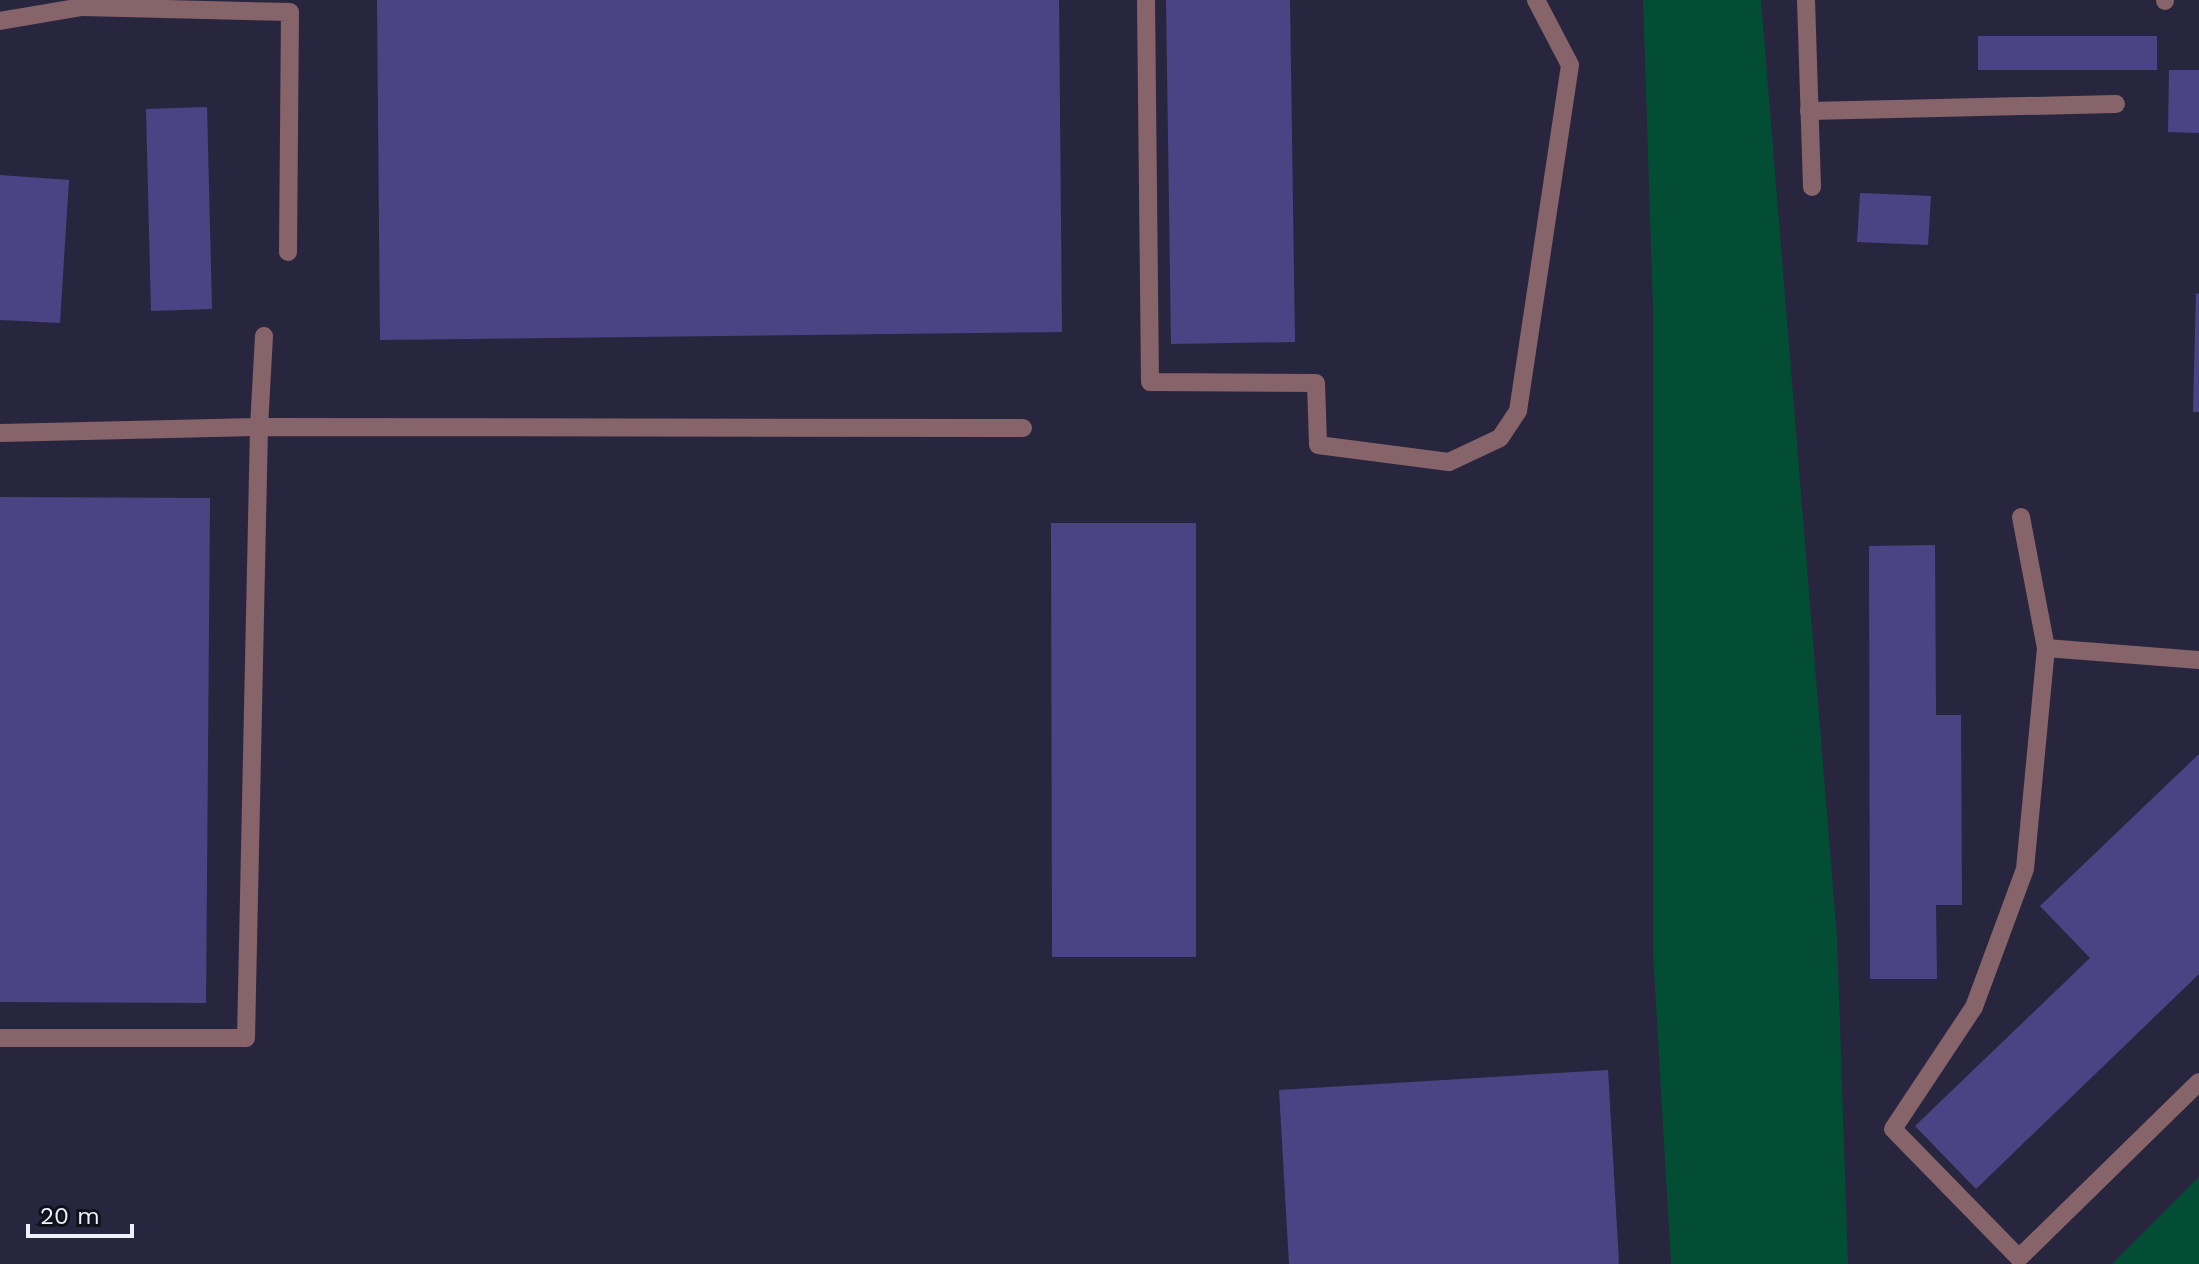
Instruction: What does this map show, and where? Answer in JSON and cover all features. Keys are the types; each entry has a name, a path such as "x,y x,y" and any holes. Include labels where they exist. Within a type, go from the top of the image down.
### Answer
{"lane":[{"path":"1146,0 1150,382 1316,383 1318,445 1449,462 1500,438 1518,411 1570,65 1536,0"},
{"path":"1806,0 1812,187"},
{"path":"0,21 82,3 290,12 288,252"},
{"path":"1809,111 2116,104"},
{"path":"0,1038 246,1038 259,427 264,336"},
{"path":"0,433 259,427 1023,428"},
{"path":"2021,517 2046,648 2025,869 1974,1007 1893,1129 2019,1258 2199,1082"},
{"path":"2046,648 2199,660"}],"green space":[{"path":"1643,0 1761,0 1837,937 1848,1264 1671,1264 1653,953 1653,310"},
{"path":"2199,1177 2199,1264 2112,1264"}],"building":[{"path":"377,0 1059,0 1062,332 380,340"},
{"path":"1166,0 1290,0 1295,342 1171,344"},
{"path":"1978,36 2157,36 2157,70 1978,70"},
{"path":"2169,70 2199,70 2199,133 2168,132"},
{"path":"207,107 212,309 151,311 146,109"},
{"path":"0,175 69,180 60,323 0,320"},
{"path":"1860,193 1931,196 1928,245 1857,242"},
{"path":"2196,293 2199,294 2199,412 2193,412"},
{"path":"0,497 210,498 206,1003 0,1002"},
{"path":"1051,523 1196,523 1196,957 1052,957"},
{"path":"1935,545 1936,715 1961,715 1962,905 1936,905 1937,979 1870,979 1869,546"},
{"path":"2199,754 2199,974 1976,1189 1915,1126 2090,958 2040,906"},
{"path":"1608,1070 1619,1264 1289,1264 1279,1090"}]}
